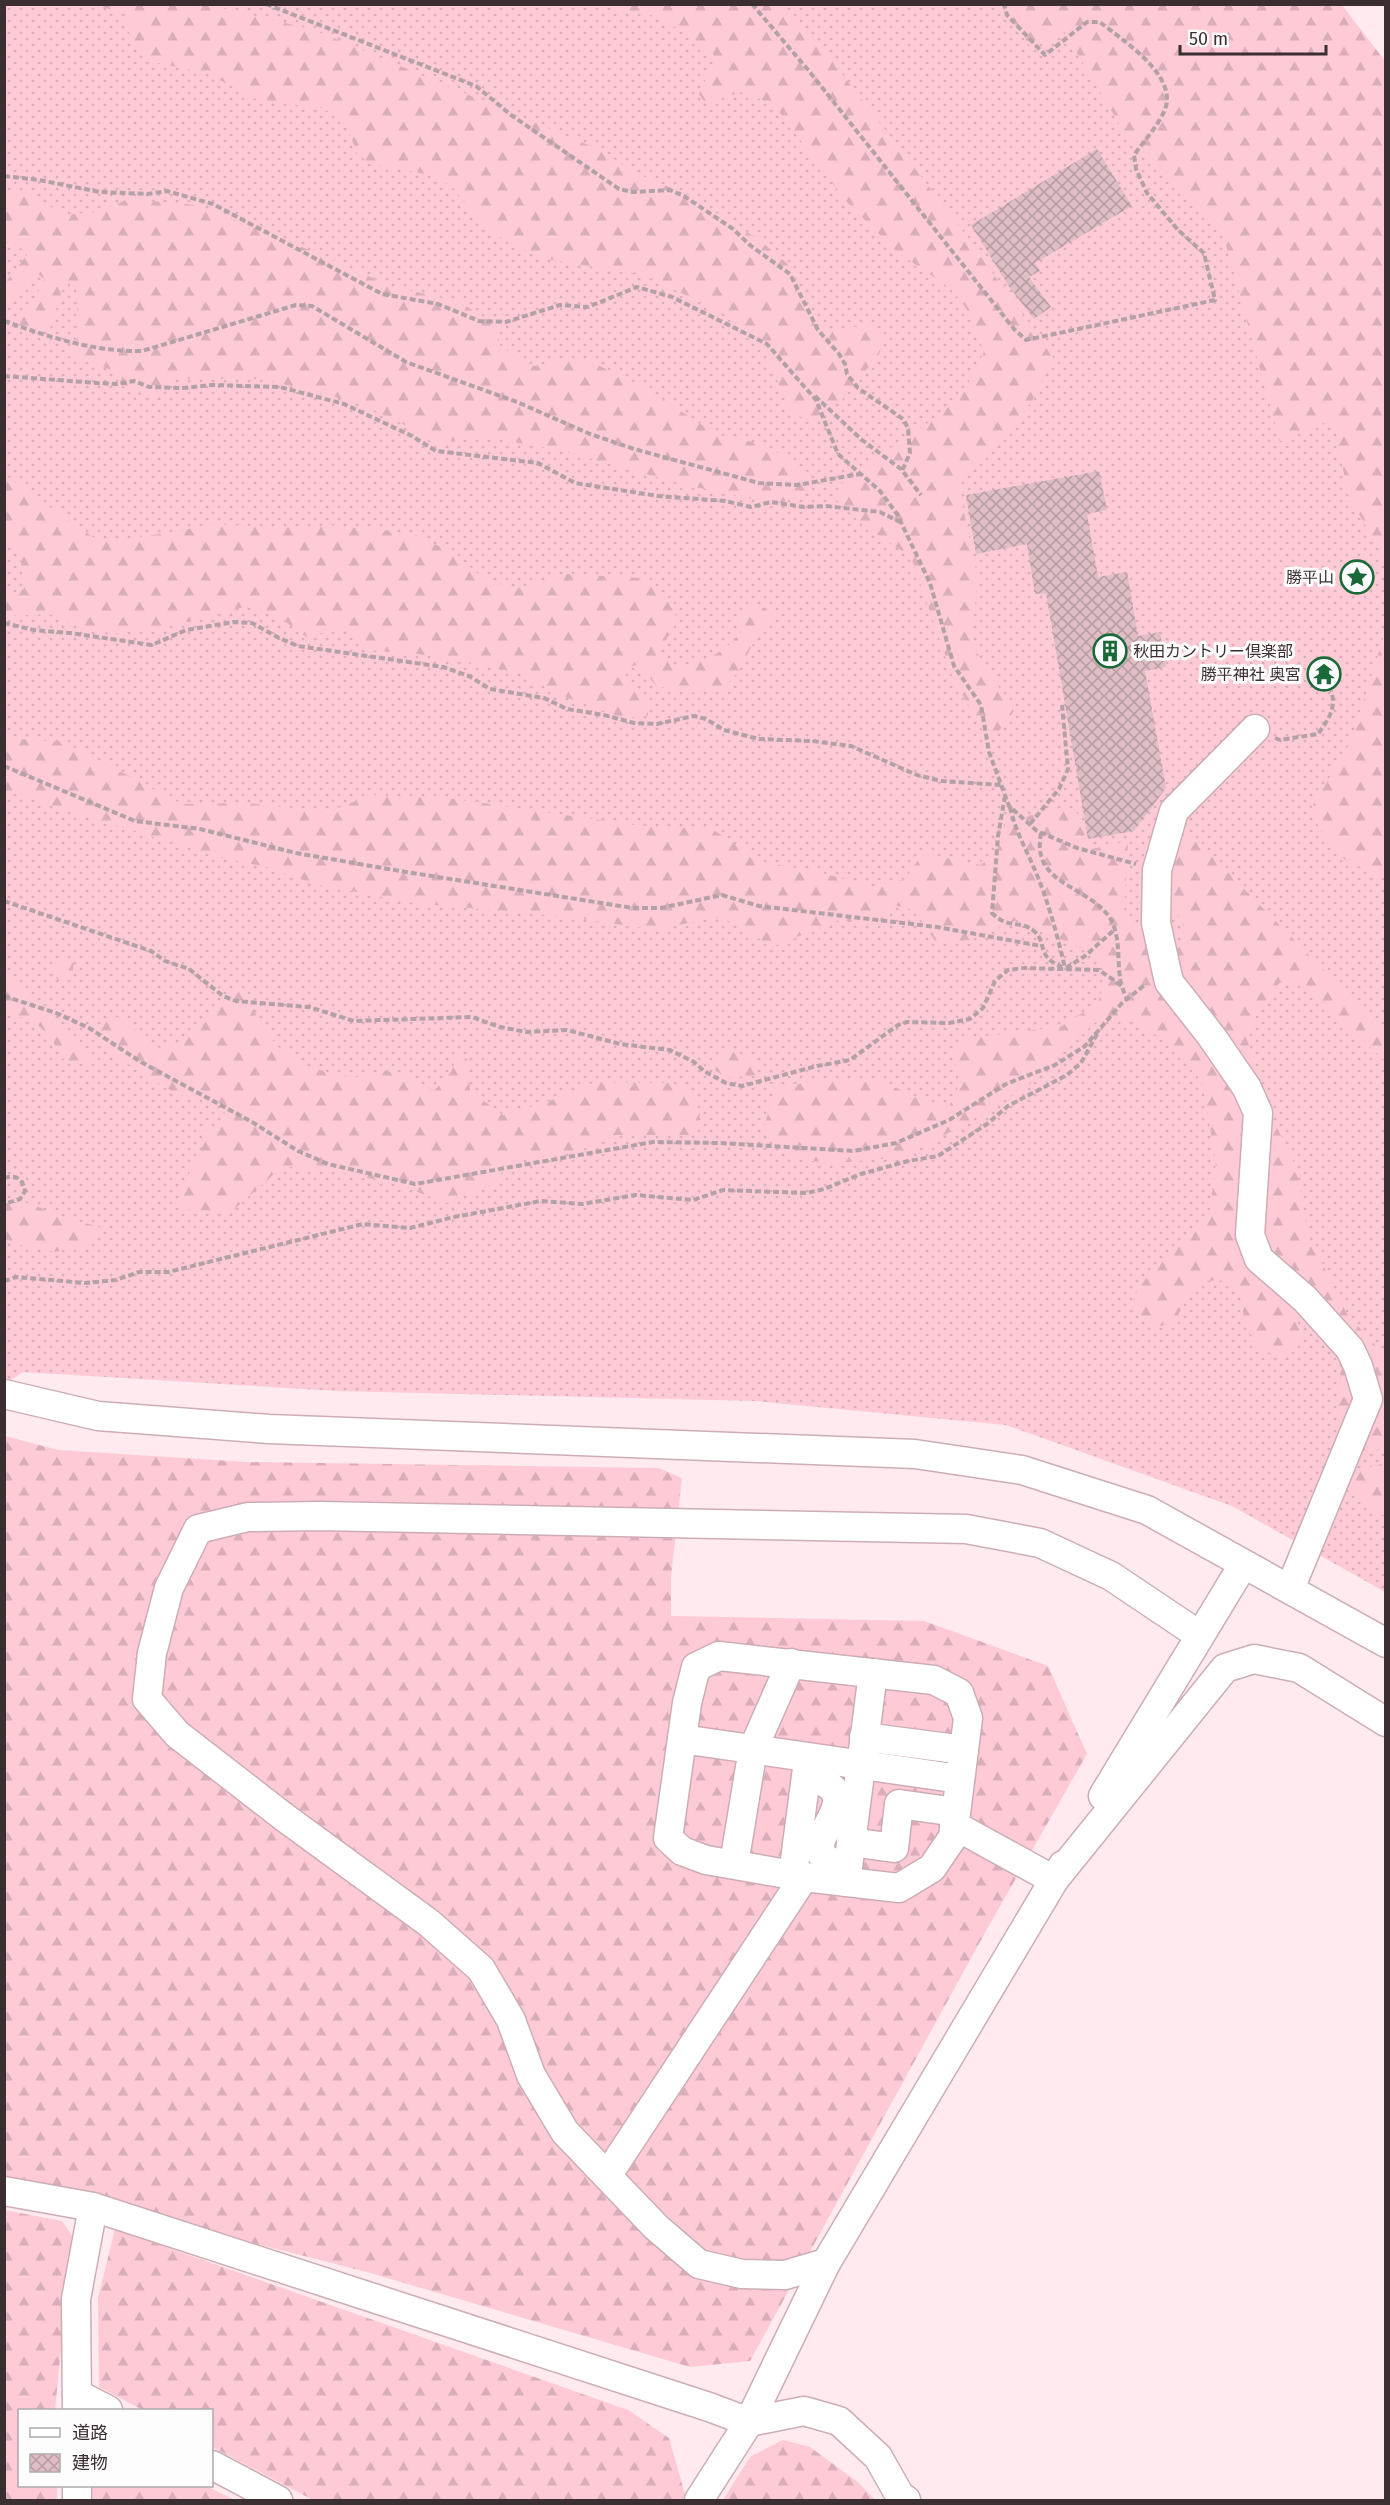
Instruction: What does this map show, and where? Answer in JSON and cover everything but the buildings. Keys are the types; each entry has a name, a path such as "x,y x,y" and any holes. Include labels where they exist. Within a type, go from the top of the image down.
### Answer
{"street":[{"path":"1255,729 1174,811 1157,870 1156,923 1169,982 1212,1037 1247,1088 1258,1113 1250,1235 1259,1259 1305,1299 1350,1349 1368,1399 1290,1589"},
{"path":"4,1394 98,1416 269,1429 915,1454 1022,1470 1147,1510 1386,1643"},
{"path":"826,2263 785,2276 742,2274 699,2264 656,2227 565,2132 531,2075 511,2020 481,1969 429,1923 284,1817 177,1734 147,1699 152,1653 169,1588 198,1528 248,1517 320,1516 966,1529 1041,1543 1111,1576 1198,1635"},
{"path":"699,2500 749,2422 826,2263 1198,1635 1243,1564"},
{"path":"808,1768 834,1793 837,1807 819,1841 821,1852 832,1864 848,1864 899,1888 932,1868 953,1837 955,1819 960,1779 968,1718 959,1693 934,1680 791,1663 719,1656 696,1667 687,1703 668,1838 682,1851 706,1860 799,1876 848,1864 894,1848 899,1804 955,1819 1054,1880"},
{"path":"1054,1880 1226,1668 1254,1659 1299,1668 1386,1722"},
{"path":"734,1864 753,1749 791,1663"},
{"path":"848,1864 873,1673"},
{"path":"864,1737 910,1732 964,1750"},
{"path":"682,1739 753,1749 808,1768 860,1765 960,1779"},
{"path":"607,2176 799,1876 808,1768"},
{"path":"4,2191 93,2207 749,2422 804,2411 839,2421 878,2457 900,2496 906,2500"},
{"path":"93,2207 76,2299 77,2402 104,2409"},
{"path":"213,2466 278,2500"}],"path":[{"path":"267,4 476,86 512,115 619,189 633,192 670,190 684,196 733,229 751,246 790,274 818,330 839,354 845,364 847,374 858,388 903,420 908,428 910,453 903,471"},
{"path":"752,4 809,71 1006,320 1026,340 1215,300 1204,253 1179,231 1147,193 1136,169 1134,155 1157,123 1167,101 1161,75 1100,22 1087,22 1046,55 1007,15 1004,4"},
{"path":"4,176 39,180 100,192 148,194 167,191 213,204 382,294 438,304 479,321 506,322 560,305 588,307 637,286 672,297 767,344 808,389 842,419 861,440 903,471 921,495"},
{"path":"4,321 60,341 124,351 142,351 296,305 312,306 406,362 517,402 590,434 634,449 759,483 797,485 861,474"},
{"path":"4,376 97,383 134,381 148,387 160,388 212,385 280,387 344,404 412,436 436,451 538,463 575,483 658,496 724,501 751,507 771,502 804,507 826,506 880,512 901,522"},
{"path":"808,389 816,400 838,454 880,491 901,522 930,583 954,666 981,705 989,753 1002,785 1016,832 1038,878 1049,908 1065,968"},
{"path":"4,624 152,645 186,630 234,622 252,623 298,646 443,667 469,676 490,689 544,698 567,709 634,723 657,724 694,716 706,719 724,730 759,739 812,741 851,747 917,775 940,781 1002,785"},
{"path":"1255,729 1280,740 1318,734 1330,717 1334,699 1330,691"},
{"path":"1030,824 1059,789 1068,769 1062,705"},
{"path":"4,766 135,821 200,829 296,853 388,869 633,908 661,908 722,895 759,906 937,927 1041,946"},
{"path":"1005,795 998,836 992,913 999,921 1010,925 1019,924 1038,934 1041,946 1050,962 1065,968"},
{"path":"1009,806 1041,833 1077,848 1157,870"},
{"path":"1041,833 1039,856 1046,867 1053,875 1107,915 1114,929 1122,986 1127,999"},
{"path":"4,901 66,920 152,951 165,961 189,969 223,996 236,1000 309,1007 354,1021 472,1017 500,1027 526,1032 567,1030 620,1044 670,1050 694,1062 704,1071 726,1083 742,1086 818,1065 850,1060 898,1025 907,1022 949,1023 970,1019 982,1008 994,981 1008,970 1023,968 1099,970 1122,986"},
{"path":"1065,968 1085,956 1114,929"},
{"path":"4,996 56,1013 89,1028 141,1062 252,1122 298,1151 328,1164 415,1184 653,1142 720,1143 853,1151 896,1143 949,1119 1006,1084 1055,1065 1085,1046 1127,999 1143,985 1167,971"},
{"path":"4,1281 16,1277 85,1283 116,1280 139,1272 168,1272 363,1224 410,1228 454,1217 542,1201 582,1204 636,1195 693,1200 723,1190 807,1193 824,1189 861,1174 908,1161 938,1156 987,1124 1008,1106 1067,1075 1081,1063 1092,1046 1098,1030"},
{"path":"4,1178 11,1176 18,1178 24,1183 25,1191 20,1199 4,1204"}],"green space":[{"name":"秋田カントリー倶楽部","path":"5,5 1142,5 1295,248 1385,536 1385,1592 1232,1506 1006,1425 755,1401 337,1391 23,1372 5,1384"},
{"path":"93,5 210,5 314,30 605,152 629,170 688,195 758,239 795,270 795,294 813,323 831,329 850,329 867,322 884,336 879,354 842,400 808,422 789,409 764,349 724,314 647,276 541,258 492,233 450,185 426,174 371,164 357,154 346,122 322,108 260,101 206,73 149,61 130,39 126,13"},
{"path":"604,5 784,5 813,36 962,230 1053,358 1032,401 1000,442 957,479 978,579 971,643 1014,711 990,743 953,678 911,557 863,525 836,500 845,476 916,432 961,397 984,352 966,308 950,288 897,252 846,201 774,105 743,92 705,102 697,92 712,71 714,55 677,28 644,12 620,13"},
{"path":"1002,5 1342,5 1385,61 1385,561 1348,494 1333,419 1280,442 1221,227 1120,125 1063,30 1053,41 1030,46"},
{"path":"29,192 63,215 97,212 128,199 196,205 277,236 391,286 460,302 496,326 500,345 528,367 581,357 649,390 717,435 758,443 784,456 812,475 812,491 778,504 690,486 558,450 480,436 434,444 413,429 359,403 262,379 173,379 157,398 128,392 112,370 68,356 79,335 76,289 65,281 50,329 24,333 15,323 35,298 45,279 36,273 5,303 5,283 27,255 18,245 5,242 5,194"},
{"path":"5,475 100,542 175,532 210,524 307,528 329,525 413,534 454,553 482,577 514,589 566,574 638,578 667,596 678,621 658,652 676,667 720,652 742,631 738,617 756,603 774,615 757,636 738,672 721,691 685,693 657,686 636,665 625,668 624,683 647,700 648,716 623,718 560,695 520,673 419,654 367,650 344,627 308,638 276,615 248,606 163,628 102,635 49,614 5,616 5,596 24,589 20,556 5,535"},
{"path":"1385,632 1385,879 1340,857 1309,812 1352,739"},
{"path":"5,738 64,742 182,804 247,803 328,812 371,795 454,799 648,827 710,828 764,862 818,872 873,887 905,879 923,853 981,865 997,850 1006,822 1057,808 1076,811 1092,849 1128,841 1124,917 1169,951 1185,939 1182,919 1147,884 1144,851 1162,829 1189,833 1385,1032 1385,1061 1304,985 1281,981 1262,1005 1246,1037 1273,1119 1296,1167 1308,1234 1347,1314 1384,1355 1384,1446 1361,1458 1338,1425 1341,1364 1294,1311 1301,1336 1288,1356 1264,1352 1244,1325 1242,1298 1220,1280 1197,1282 1181,1307 1176,1322 1157,1327 1138,1315 1133,1298 1153,1268 1191,1237 1210,1209 1216,1162 1202,1082 1167,1042 1131,1020 1097,1021 1030,1084 967,1123 903,1157 836,1163 800,1160 775,1143 764,1126 776,1088 830,1078 878,1080 922,1100 949,1107 960,1083 952,1049 973,1038 1062,1026 1098,1003 1108,966 1077,946 1017,920 970,940 937,944 915,911 895,905 884,920 868,924 839,920 772,947 735,923 714,917 657,930 568,917 414,903 318,885 266,867 222,858 5,791"},
{"path":"55,960 74,963 71,980 59,981 52,973"},
{"path":"5,970 32,1000 80,1042 93,1060 74,1065 62,1058 51,1038 32,1019 5,1015"},
{"path":"239,985 247,992 258,1020 277,1046 308,1067 352,1078 384,1071 406,1074 434,1091 451,1072 458,1054 468,1060 470,1091 503,1115 547,1102 595,1082 673,1083 691,1093 700,1115 693,1135 616,1135 576,1152 552,1156 518,1157 491,1185 447,1203 393,1183 332,1171 283,1166 231,1212 180,1209 179,1190 201,1154 203,1132 223,1121 226,1105 179,1095 142,1074 99,1043 98,1025 115,1016 133,1027 152,1049 179,1044 216,1013"},
{"path":"728,1050 753,1058 759,1075 727,1078 705,1064"},
{"path":"5,1203 29,1203 65,1218 100,1227 88,1245 55,1252 19,1245 5,1239"},
{"path":"5,1436 58,1450 246,1462 658,1468 682,1478 671,1577 671,1616 924,1621 1048,1666 1087,1754 987,1929 750,2361 690,2367 367,2272 5,2180"},
{"path":"1386,1463 1385,1516 1369,1509 1350,1489 1355,1471"},
{"path":"4,2210 62,2221 72,2236 55,2409 18,2409 18,2487 57,2487 57,2500 5,2500"},
{"path":"115,2229 628,2410 669,2438 686,2498 684,2500 313,2500 213,2448 213,2409 141,2409 99,2387 98,2298"},
{"path":"783,2440 810,2447 859,2483 875,2500 723,2500 750,2457"},
{"path":"92,2487 208,2487 235,2500 93,2500"}],"place":[{"name":"勝平山","path":"1357,577"},
{"name":"秋田カントリー倶楽部","path":"1110,651"},
{"name":"勝平神社 奥宮","path":"1324,674"}]}
